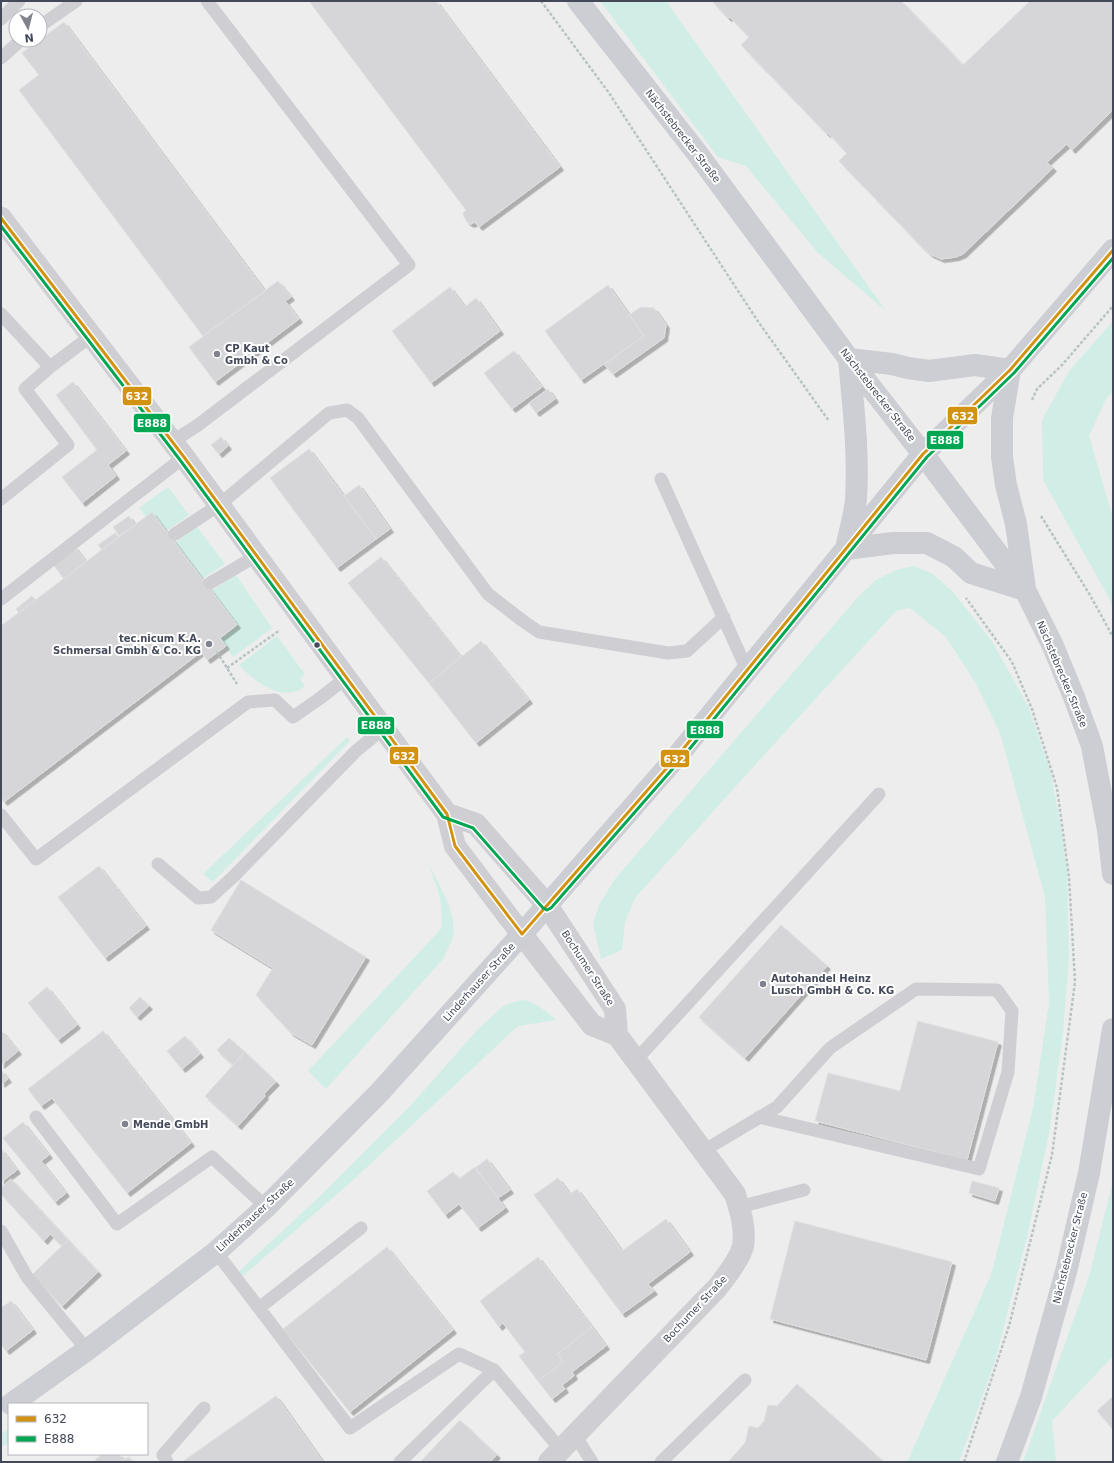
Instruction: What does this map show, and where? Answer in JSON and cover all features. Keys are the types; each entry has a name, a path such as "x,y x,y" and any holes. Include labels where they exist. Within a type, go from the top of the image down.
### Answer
{"main road":[{"name":"Nächstebrecker Straße","path":"578,1 697,154 1025,590 1053,646 1092,746 1108,830 1113,874"},
{"name":"Linderhauser Straße","path":"13,1403 87,1350 216,1252 266,1207 379,1093 522,934 679,754 923,454 1010,370 1113,250"},
{"path":"849,358 929,371 975,365 1010,370 1002,418 1002,457 1006,485 1016,524 1025,590 971,573 954,557 927,543 893,543 846,549 856,500 855,434 849,358"},
{"name":"Nächstebrecker Straße","path":"1007,1462 1031,1397 1067,1268 1088,1173 1113,1029"}],"street":[{"path":"1,218 178,449 447,814 455,846 592,1025 617,1035"},
{"name":"Bochumer Straße","path":"447,814 476,824 547,905 615,1009 617,1035 735,1194 743,1226 742,1247 731,1269 717,1288 562,1449"}],"lane":[{"path":"1,19 19,1"},
{"path":"48,20 76,1"},
{"path":"1,599 178,449 198,425 409,265 207,1"},
{"path":"1,58 12,48"},
{"path":"1,314 50,367"},
{"path":"1,499 68,445 25,389 50,367 91,336"},
{"path":"174,534 219,505 329,413 347,410 358,418 488,594 539,632 668,654 687,651 724,617"},
{"path":"661,479 748,670"},
{"path":"210,583 256,556"},
{"path":"1,815 36,859 248,702 275,700 293,717 346,678"},
{"path":"158,864 198,898 211,897 233,877 356,751 384,728"},
{"path":"636,1060 879,794"},
{"path":"703,1151 777,1106 830,1048 916,989 997,990 1012,1011 1008,1072 979,1169 759,1117"},
{"path":"36,1118 117,1224 212,1157 266,1207"},
{"path":"739,1208 804,1190"},
{"path":"260,1308 361,1228"},
{"path":"1,1231 27,1277 87,1350"},
{"path":"216,1252 350,1428 459,1354 494,1370 562,1449 592,1462"},
{"path":"400,1462 494,1370"},
{"path":"660,1462 745,1380"},
{"path":"168,1462 163,1455 204,1408"}],"path":[{"path":"541,1 609,93 757,320 830,424"},
{"path":"1029,403 1037,390 1062,365 1113,306"},
{"path":"1038,511 1090,595 1113,638"},
{"path":"964,1462 1009,1326 1052,1154 1075,982 1069,877 1057,788 1032,709 1012,662 965,597"},
{"path":"227,668 275,633"},
{"path":"218,652 248,702"}],"green space":[{"path":"600,1 666,1 886,311 818,253 746,166 718,157"},
{"path":"1113,321 1113,391 1107,397 1089,436 1113,518 1113,609 1109,598 1043,480 1042,420 1069,371"},
{"path":"168,487 189,515 166,531 152,512 146,517 139,508"},
{"path":"197,527 225,564 202,579 175,543"},
{"path":"914,566 933,574 954,593 993,643 1029,708 1051,774 1067,872 1069,957 1063,1033 1049,1134 1027,1237 995,1361 959,1462 907,1462 991,1275 1033,1108 1049,1003 1045,897 1000,733 976,684 946,637 910,608 896,611 635,898 625,922 622,950 601,959 593,923 599,905 615,879 858,597 876,580 896,570"},
{"path":"236,575 272,628 233,657 220,638 237,625 211,591"},
{"path":"277,636 305,674 300,679 305,686 297,691 288,693 270,689 245,672 239,665"},
{"path":"347,737 350,741 213,882 203,874"},
{"path":"428,863 442,889 453,919 453,937 444,958 326,1089 308,1071 441,929 441,902"},
{"path":"525,1000 542,1008 556,1020 518,1026 351,1182 242,1277 238,1272 320,1196 410,1106 479,1028 502,1007 513,1002"},
{"path":"1113,1181 1113,1356 1052,1421 1056,1462 1023,1462 1090,1273"},
{"path":"8,1430 8,1443 1,1448 1,1434"}],"building":[{"path":"309,1 436,1 560,167 479,227 475,222 471,224 467,222 463,213 466,210"},
{"path":"712,1 901,1 963,65 1030,1 1113,1 1113,110 1072,150 1067,144 1047,162 1053,168 963,254 956,257 941,259 930,254 923,248 839,161 847,153 741,45 749,37"},
{"path":"64,22 265,291 203,336 19,90 39,75 22,53 29,48 48,48 48,34"},
{"path":"278,281 291,297 285,301 299,319 215,382 189,347"},
{"path":"608,285 644,336 581,380 545,331"},
{"path":"450,287 465,307 476,298 500,331 431,383 392,331"},
{"path":"641,307 654,308 666,325 664,338 613,374 604,364 644,336 629,315"},
{"path":"514,351 542,387 512,409 484,373"},
{"path":"73,382 126,451 108,465 116,476 82,503 62,477 97,450 56,395"},
{"path":"548,389 555,399 536,413 529,403"},
{"path":"221,437 228,446 219,454 211,445"},
{"path":"309,449 376,539 337,568 270,478"},
{"path":"359,485 390,529 376,539 344,496"},
{"path":"152,512 237,625 220,638 226,646 207,660 201,652 4,802 1,798 1,626"},
{"path":"129,516 135,525 119,536 113,527"},
{"path":"115,533 118,537 102,550 98,545"},
{"path":"74,546 86,562 64,579 52,563"},
{"path":"381,557 461,657 429,683 348,583"},
{"path":"32,596 36,600 19,613 16,609"},
{"path":"481,641 529,700 476,743 429,683"},
{"path":"99,866 146,926 105,958 58,897"},
{"path":"241,880 366,957 312,1045 291,1033 256,995 273,968 211,930"},
{"path":"781,925 827,966 745,1058 699,1017"},
{"path":"47,987 77,1025 58,1040 28,1003"},
{"path":"140,997 149,1006 137,1017 129,1008"},
{"path":"918,1021 998,1042 967,1160 815,1121 828,1073 900,1091"},
{"path":"1,1030 18,1051 1,1065"},
{"name":"Mende GmbH","path":"103,1031 191,1143 127,1193 52,1098 41,1106 28,1089"},
{"path":"185,1036 200,1054 182,1069 167,1051"},
{"path":"229,1038 245,1052 233,1065 217,1050"},
{"path":"245,1052 276,1082 264,1094 265,1096 238,1126 205,1096"},
{"path":"1,1070 8,1079 1,1084"},
{"path":"23,1122 49,1155 41,1161 66,1193 55,1202 3,1138"},
{"path":"1,1149 17,1170 1,1182"},
{"path":"487,1159 510,1190 498,1198 475,1168"},
{"path":"475,1167 505,1208 478,1228 459,1204 445,1215 427,1191 453,1172 459,1179"},
{"path":"558,1178 570,1194 577,1189 622,1251 666,1219 690,1252 648,1284 654,1291 622,1314 534,1195"},
{"path":"11,1179 68,1240 62,1246 50,1234 44,1241 1,1194 1,1188"},
{"path":"972,1181 999,1188 995,1201 969,1193"},
{"path":"795,1221 952,1262 926,1360 770,1319"},
{"path":"68,1240 98,1272 62,1306 32,1275"},
{"path":"387,1247 453,1330 350,1412 283,1329"},
{"path":"538,1257 592,1327 557,1354 563,1362 538,1381 519,1356 525,1352 503,1323 499,1327 480,1301"},
{"path":"11,1301 33,1330 6,1351 1,1344 1,1308"},
{"path":"592,1327 606,1346 572,1372 574,1376 562,1385 565,1389 552,1399 538,1381 563,1362 557,1354"},
{"path":"797,1384 884,1462 728,1462 745,1443 749,1426 758,1428 764,1421 768,1405 777,1406"},
{"path":"276,1396 323,1462 182,1462"},
{"path":"1113,1396 1113,1426 1112,1428 1097,1411"},
{"path":"460,1420 497,1455 490,1462 420,1462"},
{"path":"102,1455 120,1455 123,1460 129,1457 133,1462 95,1462 96,1459"}],"transit line":[{"name":"632","path":"1,218 184,457 447,814 455,846 522,934 679,754 923,454 1010,370 1113,250"},
{"name":"E888","path":"1,226 180,460 443,817 473,828 543,908 547,910 551,908 683,757 927,457 1014,373 1113,258"}],"place":[{"name":"CP Kaut Gmbh & Co","path":"217,354"},
{"name":"tec.nicum K.A. Schmersal Gmbh & Co. KG","path":"209,644"},
{"name":"Autohandel Heinz Lusch GmbH & Co. KG","path":"763,984"},
{"name":"Mende GmbH","path":"125,1124"}]}
